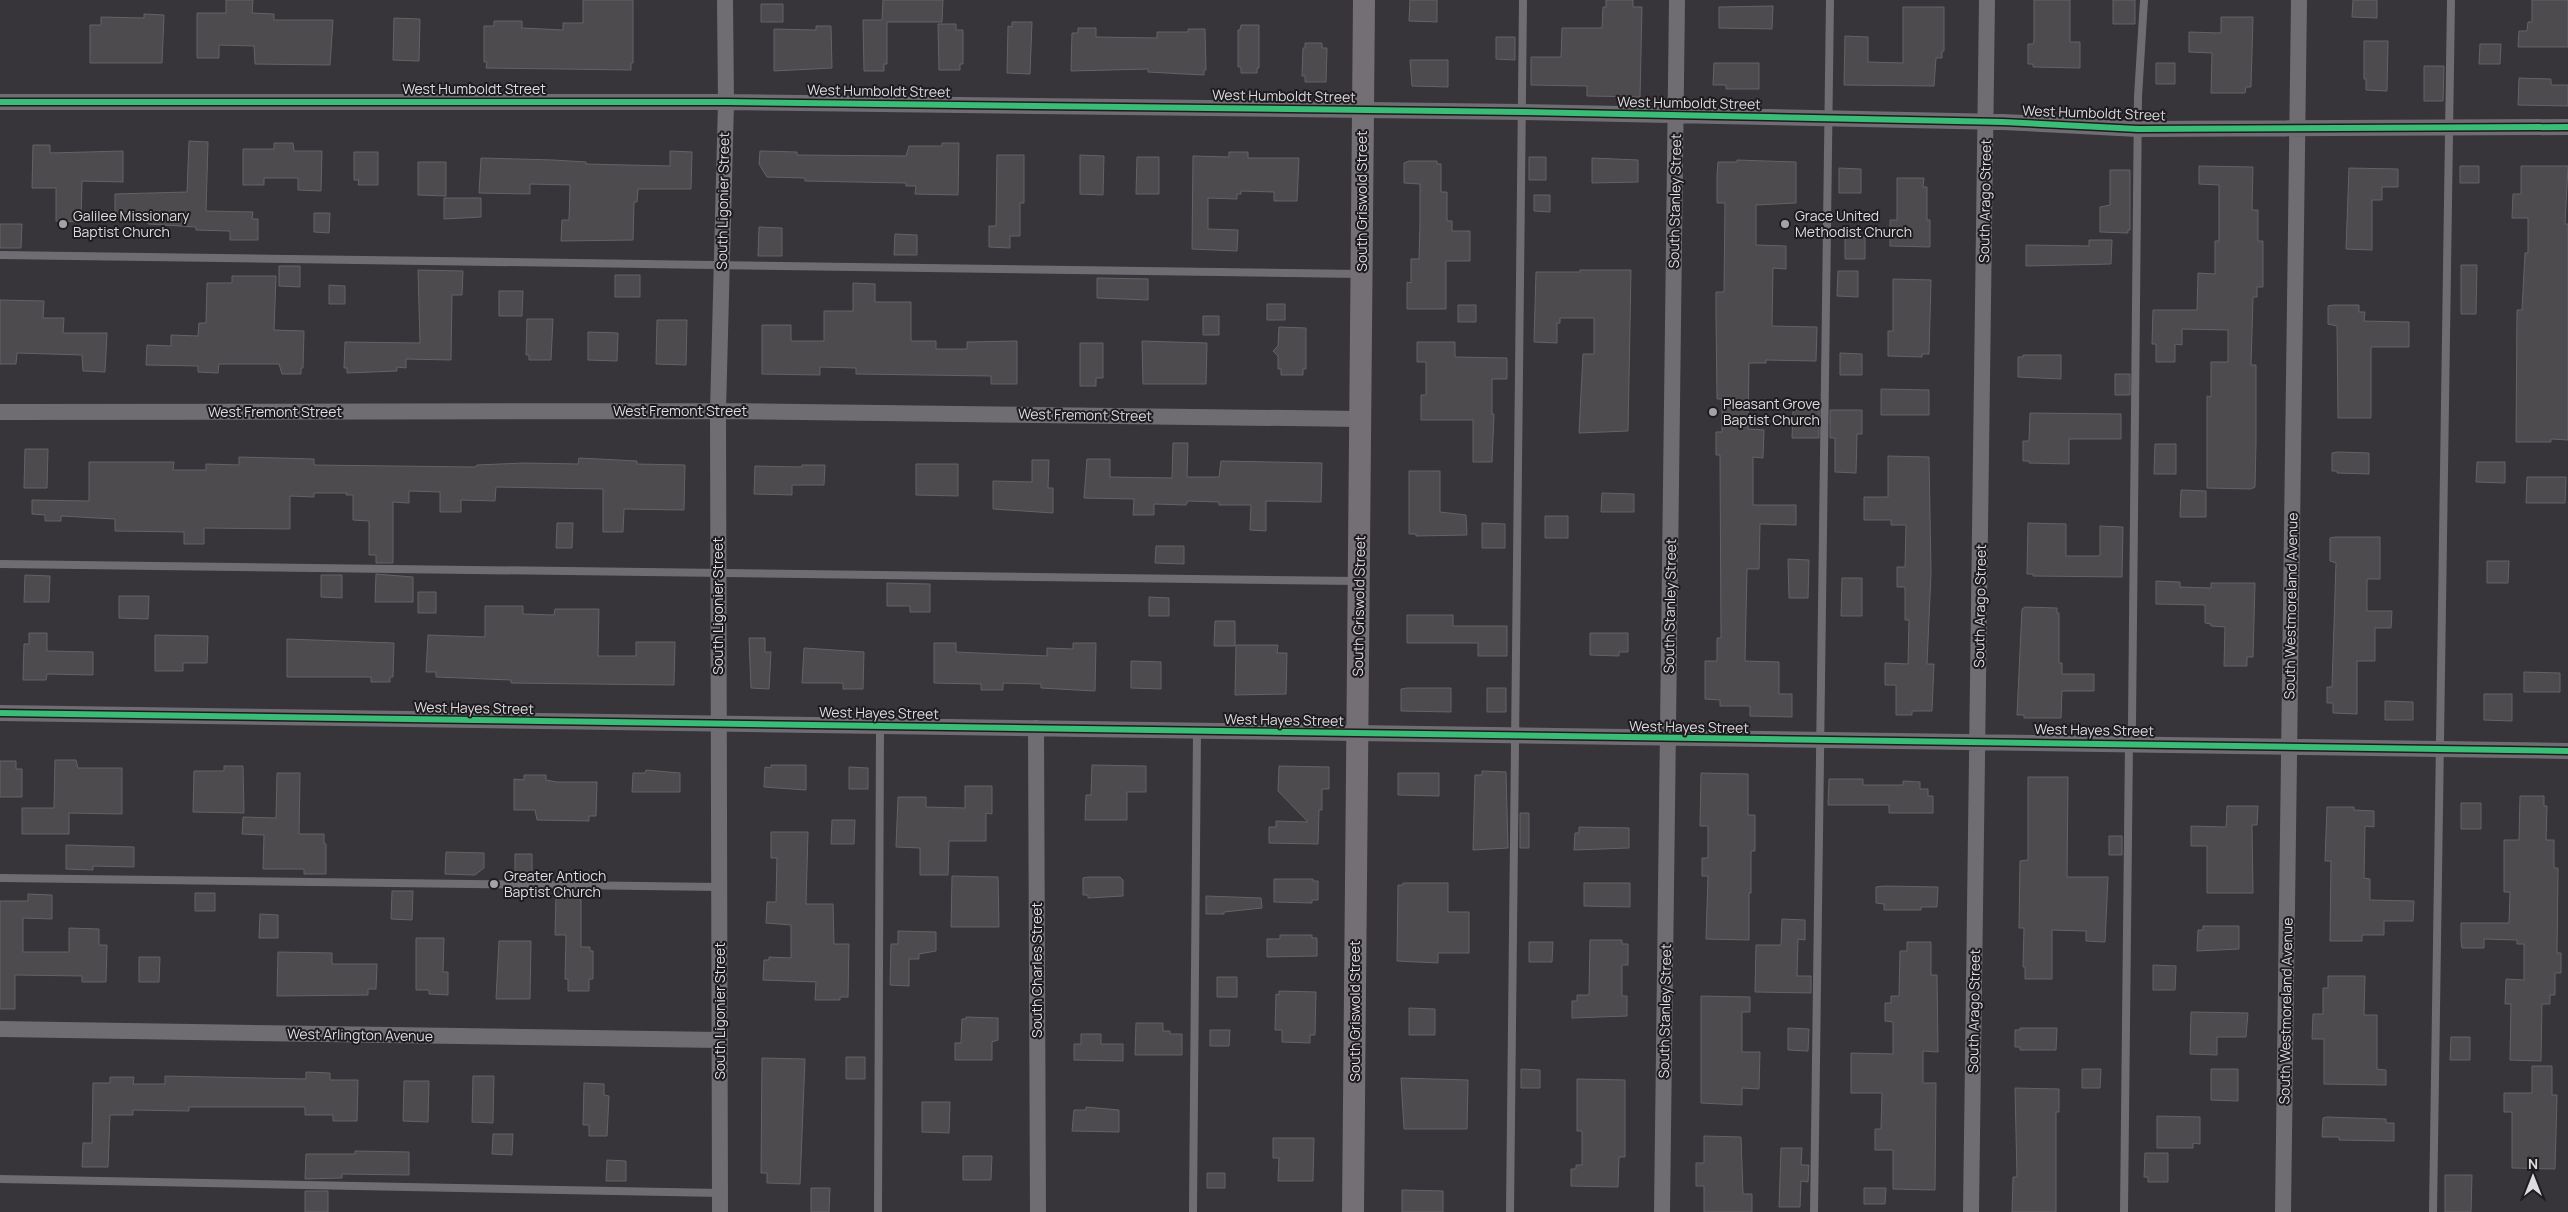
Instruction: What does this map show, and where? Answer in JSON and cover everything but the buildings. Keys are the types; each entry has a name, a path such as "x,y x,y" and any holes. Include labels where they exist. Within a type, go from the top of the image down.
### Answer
{"street":[{"name":"South Ligonier Street","path":"720,1212 718,411 726,102 725,0"},
{"name":"South Griswold Street","path":"1353,1212 1364,0"},
{"name":"South Stanley Street","path":"1662,1212 1677,0"},
{"name":"South Arago Street","path":"1971,1212 1979,742 1987,0"},
{"name":"South Westmoreland Avenue","path":"2283,1212 2299,0"},
{"name":"West Humboldt Street","path":"0,102 726,102 1522,112 1986,122 2138,129 2568,127"},
{"name":"West Fremont Street","path":"0,412 718,411 1361,419"},
{"name":"West Hayes Street","path":"0,714 1036,728 1514,737 2129,743 2568,751"},
{"name":"South Charles Street","path":"1036,728 1038,1212"},
{"name":"West Arlington Avenue","path":"0,1029 720,1040"}],"lane":[{"path":"1510,1212 1523,0"},
{"path":"1814,1212 1830,118 1830,0"},
{"path":"2124,1212 2129,743 2135,539 2138,129 2144,0"},
{"path":"2433,1212 2442,749 2450,0"},
{"path":"0,255 1362,274"},
{"path":"0,564 1359,581"},
{"path":"878,1212 880,726"},
{"path":"1193,1212 1197,731"},
{"path":"0,878 719,887"},
{"path":"0,1179 720,1193"}],"cycle path":[{"path":"0,102 726,102 1522,112 2003,122 2138,129 2568,127"},
{"path":"0,713 2568,751"}],"place":[{"name":"Galilee Missionary Baptist Church","path":"63,224"},
{"name":"Grace United Methodist Church","path":"1785,224"},
{"name":"Pleasant Grove Baptist Church","path":"1713,412"},
{"name":"Greater Antioch Baptist Church","path":"494,884"}]}
